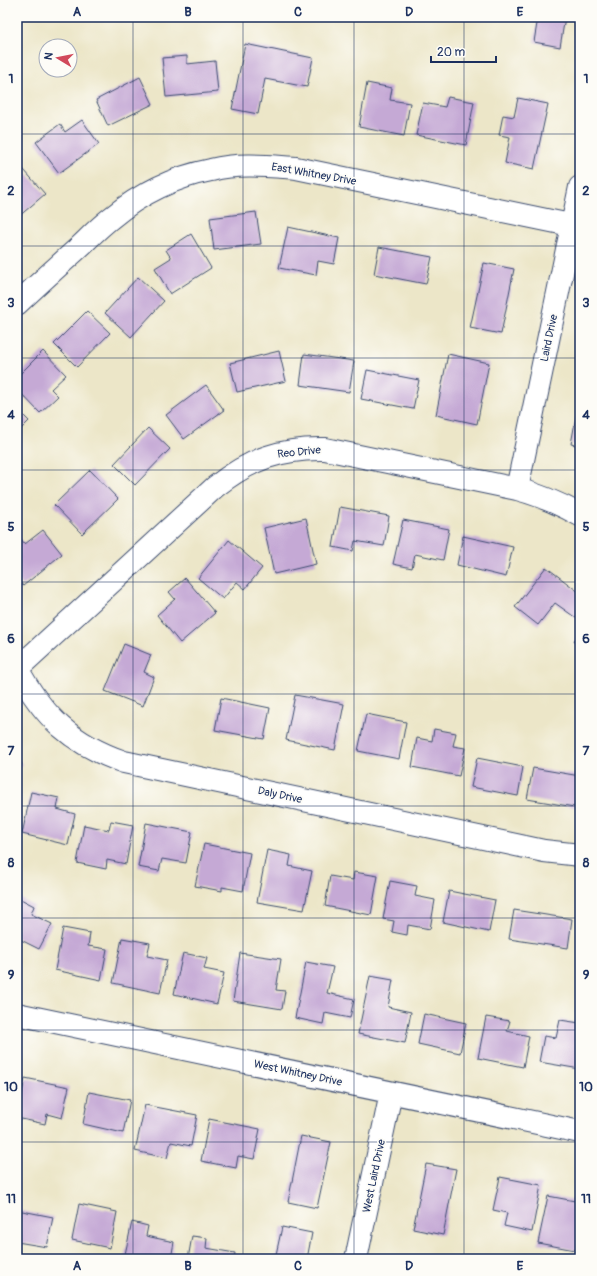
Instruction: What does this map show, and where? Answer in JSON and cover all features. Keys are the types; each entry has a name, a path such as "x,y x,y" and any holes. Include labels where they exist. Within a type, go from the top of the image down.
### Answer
{"street":[{"name":"East Whitney Drive","path":"17,304 111,218 147,193 178,179 228,167 262,165 296,168 576,226"},
{"name":"Laird Drive","path":"517,489 576,226 580,187"},
{"name":"Reo Drive","path":"17,669 229,475 259,459 275,454 291,450 325,449 532,492 563,505 580,515"},
{"name":"Daly Drive","path":"17,669 36,700 60,727 90,748 124,762 544,850 580,855"},
{"name":"West Whitney Drive","path":"17,1014 580,1132"},
{"name":"West Laird Drive","path":"356,1259 391,1092"}],"building":[{"path":"538,17 565,17 560,47 534,42"},
{"path":"245,44 313,58 307,87 265,79 258,114 232,109"},
{"path":"187,56 187,64 215,61 218,92 166,97 162,58"},
{"path":"140,77 153,104 108,126 96,100"},
{"path":"367,83 392,88 390,100 410,103 404,136 359,127"},
{"path":"448,97 474,102 466,145 416,135 423,103 445,107"},
{"path":"518,98 548,104 534,169 505,163 510,137 499,135 503,115 514,117"},
{"path":"82,120 99,144 59,173 36,142 60,124 65,132"},
{"path":"17,162 45,194 17,218"},
{"path":"256,212 261,244 214,250 210,218"},
{"path":"288,227 339,238 334,264 318,261 316,275 279,268"},
{"path":"191,234 211,268 170,294 155,268 171,258 166,250"},
{"path":"379,247 432,257 426,284 374,274"},
{"path":"484,263 514,269 501,334 470,328"},
{"path":"138,277 164,301 131,337 105,313"},
{"path":"87,311 110,333 77,367 54,344"},
{"path":"43,351 66,375 51,389 58,396 40,413 17,389 17,377"},
{"path":"279,351 286,381 237,392 230,363"},
{"path":"304,354 354,361 349,392 300,385"},
{"path":"448,354 489,363 477,424 436,415"},
{"path":"367,370 419,380 413,409 361,399"},
{"path":"206,385 224,410 184,439 166,415"},
{"path":"580,401 580,446 571,444"},
{"path":"17,409 29,421 17,433"},
{"path":"148,428 170,449 135,485 114,464"},
{"path":"90,470 118,499 82,534 54,505"},
{"path":"340,507 389,516 384,546 355,541 353,551 333,547"},
{"path":"306,518 316,564 274,574 264,528"},
{"path":"403,520 449,529 443,560 415,554 412,568 393,564"},
{"path":"43,530 62,554 23,586 17,578 17,539 19,537 25,544"},
{"path":"463,536 513,547 506,577 457,565"},
{"path":"229,540 262,568 245,589 237,582 223,599 198,578"},
{"path":"546,567 580,593 580,613 576,618 555,603 538,625 515,607"},
{"path":"185,578 215,613 180,643 157,615 175,599 169,592"},
{"path":"580,637 580,652 574,640"},
{"path":"124,644 151,655 144,672 154,677 143,706 105,691"},
{"path":"295,695 344,704 335,750 286,740"},
{"path":"221,698 270,708 264,739 215,730"},
{"path":"366,714 406,722 399,759 358,751"},
{"path":"434,729 456,733 453,746 465,748 459,776 412,767 417,738 432,741"},
{"path":"477,758 523,767 518,796 471,787"},
{"path":"17,759 22,764 17,769"},
{"path":"533,768 580,776 575,807 527,799"},
{"path":"31,792 59,798 57,809 75,814 68,845 22,834"},
{"path":"111,821 133,825 126,864 107,860 106,869 77,863 84,825 109,830"},
{"path":"146,823 192,832 186,863 162,859 159,871 138,867"},
{"path":"204,844 250,853 243,891 222,887 222,891 195,886"},
{"path":"267,850 291,855 289,866 312,871 304,910 257,902"},
{"path":"354,872 378,876 371,915 325,906 330,876 353,880"},
{"path":"390,881 417,886 415,896 435,900 430,929 408,925 407,935 392,932 394,921 383,919"},
{"path":"449,891 495,900 489,932 443,922"},
{"path":"17,897 34,906 31,914 52,924 39,949 17,938"},
{"path":"514,910 572,919 568,948 509,939"},
{"path":"63,928 90,933 88,946 107,949 101,980 55,970"},
{"path":"122,938 150,943 147,956 167,960 160,993 113,983"},
{"path":"183,953 207,958 204,969 224,973 217,1004 174,994"},
{"path":"240,953 281,959 276,990 285,991 282,1009 233,1001"},
{"path":"306,962 333,967 327,993 354,999 350,1018 325,1013 323,1024 295,1018"},
{"path":"370,976 393,980 388,1007 411,1012 405,1043 358,1034"},
{"path":"424,1014 466,1023 460,1053 418,1044"},
{"path":"486,1017 510,1021 507,1031 529,1036 523,1067 478,1058"},
{"path":"560,1020 580,1023 580,1069 539,1062 544,1036 556,1038"},
{"path":"25,1078 69,1087 62,1118 47,1114 45,1124 17,1118"},
{"path":"89,1092 130,1100 123,1133 83,1124"},
{"path":"145,1105 197,1115 191,1146 171,1142 167,1158 135,1151"},
{"path":"209,1119 260,1129 254,1159 238,1156 236,1168 201,1161"},
{"path":"301,1136 331,1142 317,1208 288,1202"},
{"path":"426,1164 456,1169 443,1235 413,1229"},
{"path":"500,1177 541,1185 532,1232 504,1226 507,1213 493,1210"},
{"path":"578,1188 580,1188 580,1251 538,1243 548,1196 575,1201"},
{"path":"79,1204 117,1212 110,1248 72,1240"},
{"path":"17,1210 53,1217 47,1247 17,1242"},
{"path":"132,1222 148,1226 146,1236 174,1242 171,1259 124,1259"},
{"path":"282,1227 312,1233 307,1259 275,1259"},
{"path":"192,1236 207,1238 206,1248 235,1253 234,1259 188,1259"}]}
